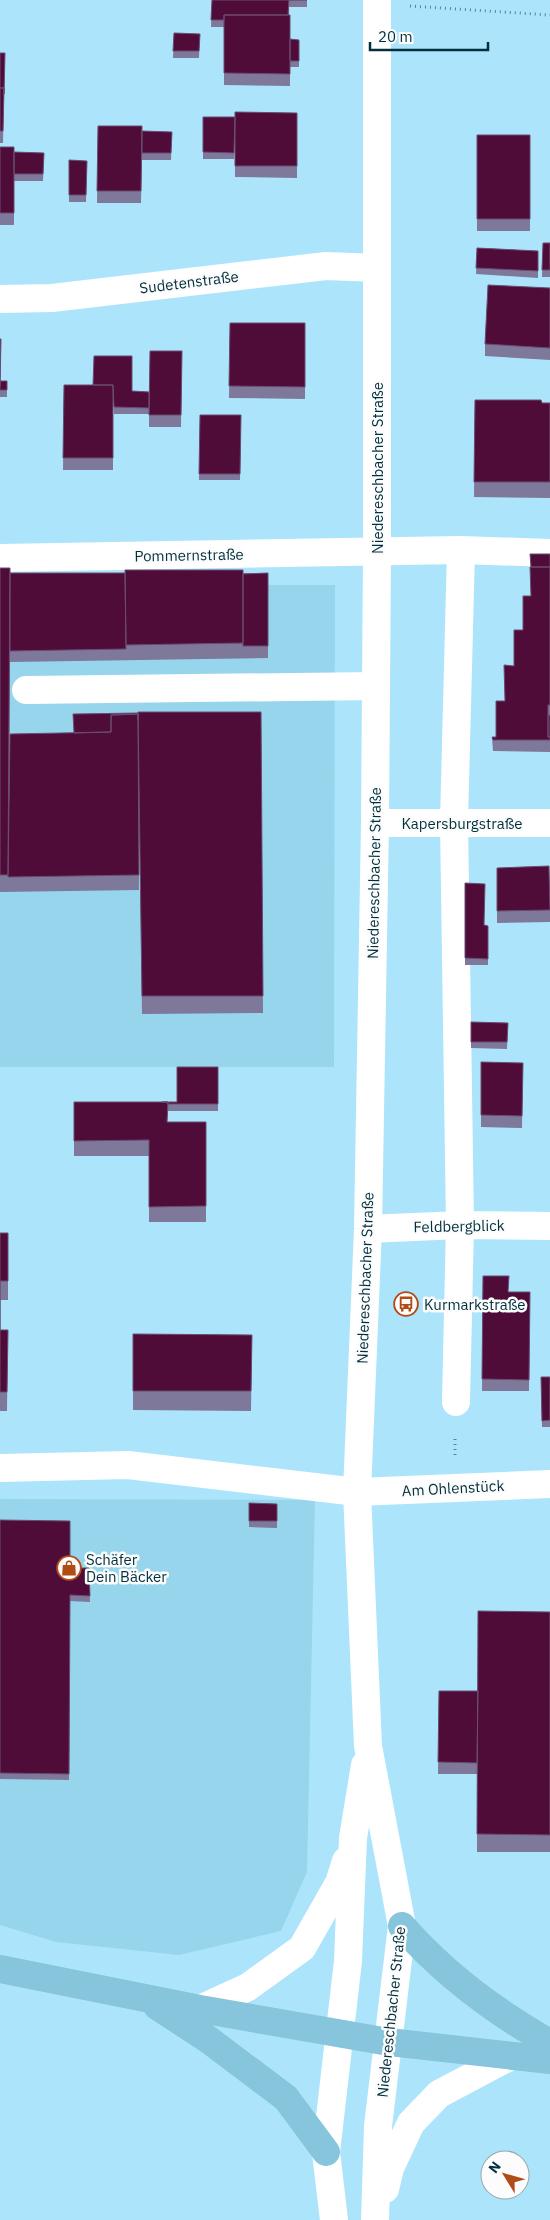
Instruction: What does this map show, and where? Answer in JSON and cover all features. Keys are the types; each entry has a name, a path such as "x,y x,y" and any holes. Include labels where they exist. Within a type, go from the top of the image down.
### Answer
{"main road":[{"path":"402,1926 420,1946 463,1985 518,2025 550,2043"},
{"path":"0,1969 147,1999 339,2034 389,2042 550,2060"},
{"path":"147,1999 209,2040 286,2098 326,2152"}],"street":[{"name":"Niedereschbacher Straße","path":"376,2220 378,2126 402,1926 368,1746 357,1492 368,1229 375,823 377,1"},
{"name":"Sudetenstraße","path":"0,299 52,298 326,266 377,268"},
{"name":"Pommernstraße","path":"0,558 460,550 550,553"},
{"path":"456,1402 460,1225 454,822 460,550"},
{"path":"26,690 376,686"},
{"name":"Kapersburgstraße","path":"375,823 550,823"},
{"name":"Feldbergblick","path":"368,1229 460,1225 550,1226"},
{"path":"0,1468 128,1465 357,1492"},
{"name":"Am Ohlenstück","path":"357,1492 550,1484"},
{"name":"Niedereschbacher Straße","path":"334,2220 326,2152 348,1961 353,1838 368,1746"},
{"name":"Niedereschbacher Straße","path":"200,2009 248,1986 302,1948 339,1883 353,1838"},
{"path":"376,2220 390,2168 411,2123 439,2094 511,2056"}],"path":[{"path":"377,1 432,9 550,15"},
{"path":"455,1488 456,1402"}],"shaded area":[{"path":"0,585 335,585 334,1067 0,1067"},
{"path":"0,1499 315,1500 307,1872 281,1931 179,1955 56,1942 0,1925"}],"building":[{"path":"212,0 289,0 288,15 224,15 224,20 211,20"},
{"path":"224,15 290,15 290,74 224,73"},
{"path":"174,33 200,34 199,51 173,51"},
{"path":"290,39 299,40 299,61 290,61"},
{"path":"0,53 5,53 4,94 4,88 0,88"},
{"path":"0,88 4,88 3,131 0,131"},
{"path":"235,112 297,113 297,166 235,166"},
{"path":"203,117 235,117 234,153 203,152"},
{"path":"98,126 142,126 141,191 97,191"},
{"path":"142,131 172,132 171,153 142,153"},
{"path":"477,135 530,135 530,219 477,219"},
{"path":"0,147 14,147 14,213 0,213"},
{"path":"14,152 44,153 43,174 14,174"},
{"path":"69,160 87,161 86,195 69,195"},
{"path":"543,243 550,243 550,270 542,270"},
{"path":"477,248 538,251 538,271 476,268"},
{"path":"488,285 550,288 550,348 485,344"},
{"path":"230,323 305,323 305,387 229,386"},
{"path":"0,339 1,339 0,386"},
{"path":"150,351 182,351 181,415 149,415"},
{"path":"94,356 132,356 132,391 149,392 149,408 114,407 113,385 93,385"},
{"path":"0,381 7,381 7,390 0,390"},
{"path":"64,385 113,385 113,458 63,458"},
{"path":"475,400 541,400 542,403 550,403 550,482 474,482"},
{"path":"200,415 241,415 240,474 199,474"},
{"path":"530,554 550,554 550,567 531,567"},
{"path":"530,567 550,567 550,705 548,705 548,737 550,737 550,740 493,740 492,737 496,737 496,701 505,701 504,665 514,666 514,630 523,630 523,596 531,596"},
{"path":"0,568 10,568 8,875 0,875"},
{"path":"125,570 243,570 243,643 126,645"},
{"path":"10,573 125,573 126,649 10,651"},
{"path":"268,573 268,646 243,646 243,574"},
{"path":"138,712 261,712 263,996 142,996"},
{"path":"138,713 111,715 111,732 74,733 73,714"},
{"path":"138,714 139,875 8,877 10,734 111,732 111,715"},
{"path":"548,715 550,716 550,737 548,737"},
{"path":"549,866 550,910 497,911 497,868"},
{"path":"465,883 485,884 484,925 488,926 488,959 465,958"},
{"path":"471,1022 508,1023 507,1042 471,1042"},
{"path":"481,1062 523,1063 522,1116 481,1115"},
{"path":"177,1067 218,1067 218,1104 167,1104 168,1102 177,1102"},
{"path":"74,1102 168,1102 167,1122 206,1122 206,1206 149,1207 149,1140 74,1141"},
{"path":"0,1233 8,1233 8,1281 0,1281"},
{"path":"483,1276 509,1276 508,1292 530,1292 529,1380 482,1379"},
{"path":"0,1330 8,1330 7,1392 0,1392"},
{"path":"133,1334 252,1335 251,1391 133,1391"},
{"path":"541,1377 550,1377 550,1420 542,1421"},
{"path":"249,1503 277,1504 277,1521 249,1521"},
{"path":"0,1520 70,1521 70,1568 89,1568 90,1596 70,1595 69,1774 0,1773"},
{"path":"478,1611 550,1612 550,1835 477,1834"},
{"path":"439,1691 478,1691 477,1763 438,1762"}],"place":[{"name":"Kurmarkstraße","path":"406,1304"},
{"name":"Schäfer Dein Bäcker","path":"69,1568"}]}
